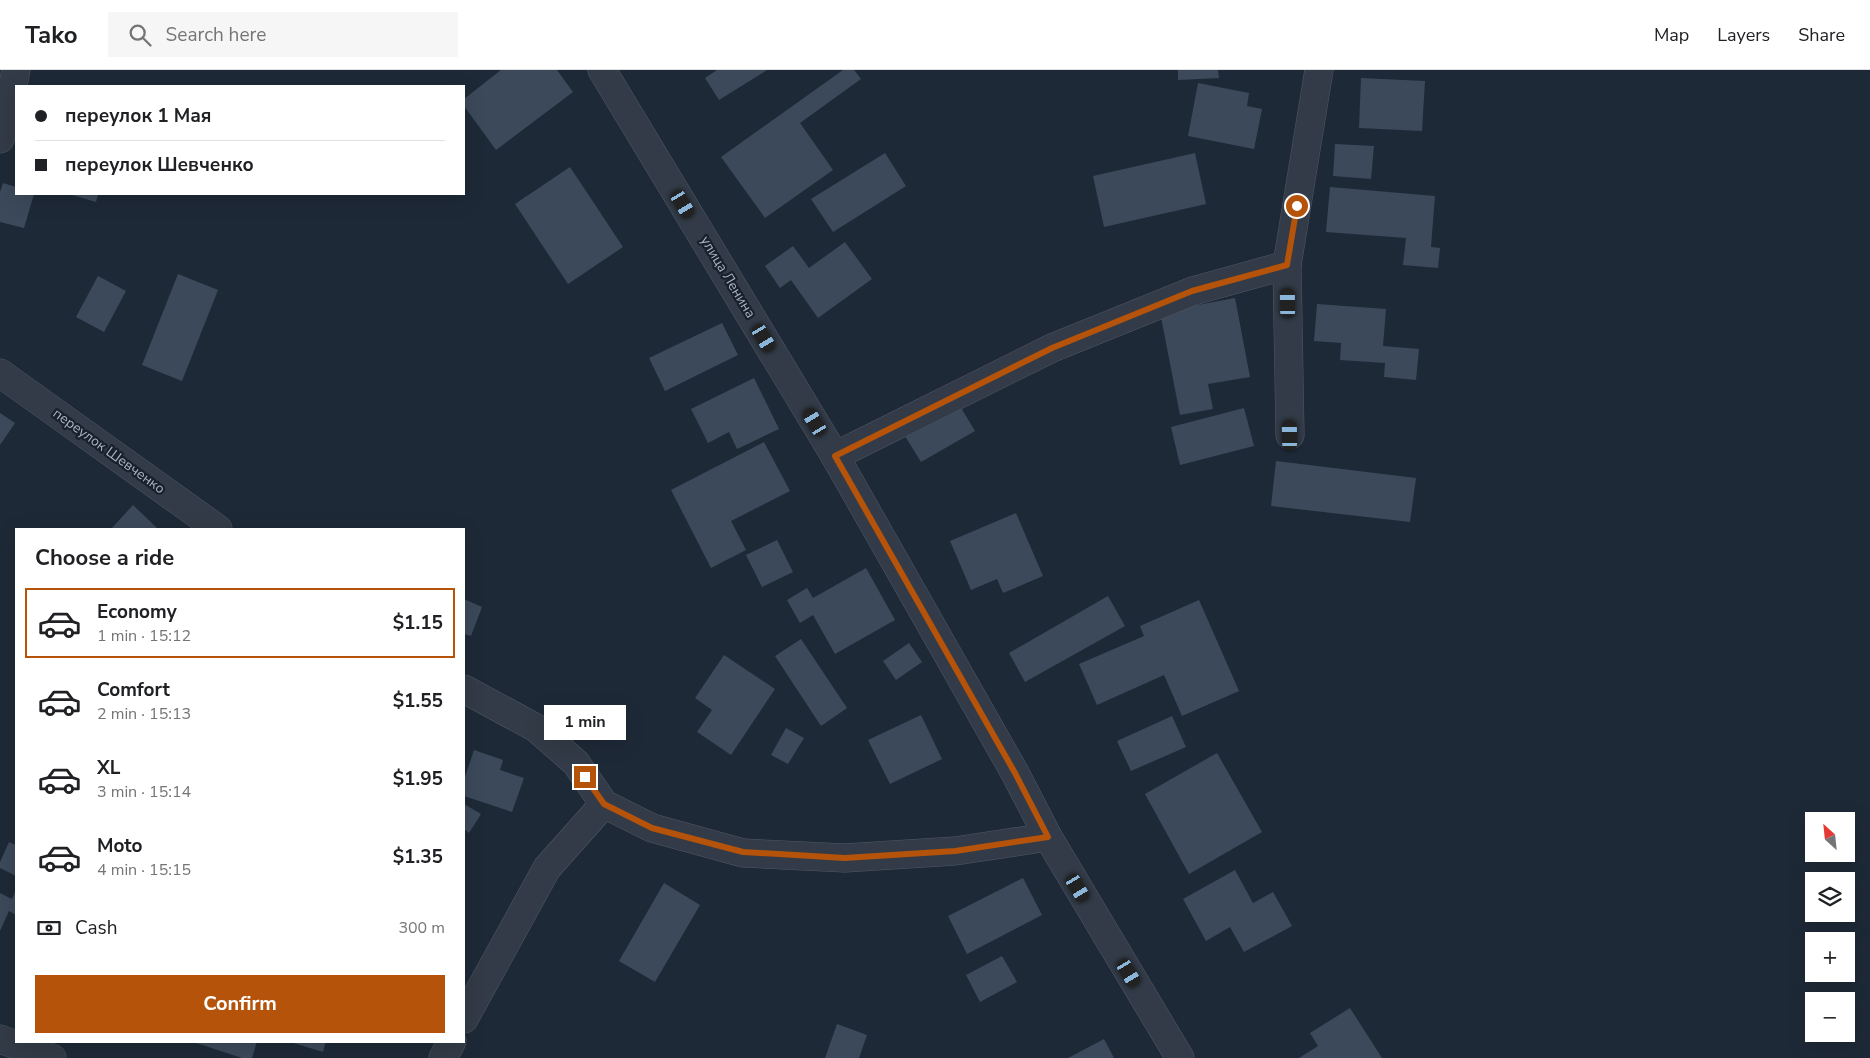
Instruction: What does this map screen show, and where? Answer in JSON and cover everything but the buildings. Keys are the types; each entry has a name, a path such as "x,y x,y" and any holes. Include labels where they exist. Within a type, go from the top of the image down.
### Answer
{"street":[{"path":"0,139 7,116 16,70"},
{"name":"улица Ленина","path":"602,70 835,456 1015,773 1048,837 1180,1058"},
{"path":"1290,435 1287,265 1319,70"},
{"path":"835,456 1052,348 1192,291 1287,265"},
{"name":"переулок Шевченко","path":"0,373 217,528"},
{"path":"465,691 536,728 576,763 604,804 652,828 743,852 845,858 955,851 1048,837"},
{"path":"465,1016 547,868 604,804"},
{"path":"0,1039 52,1058"},
{"path":"443,1058 451,1043"}],"route":[{"path":"585,777 604,804 652,828 743,852 845,858 955,851 1048,837 1015,773 835,456 1052,348 1192,291 1287,265 1297,206"}]}
